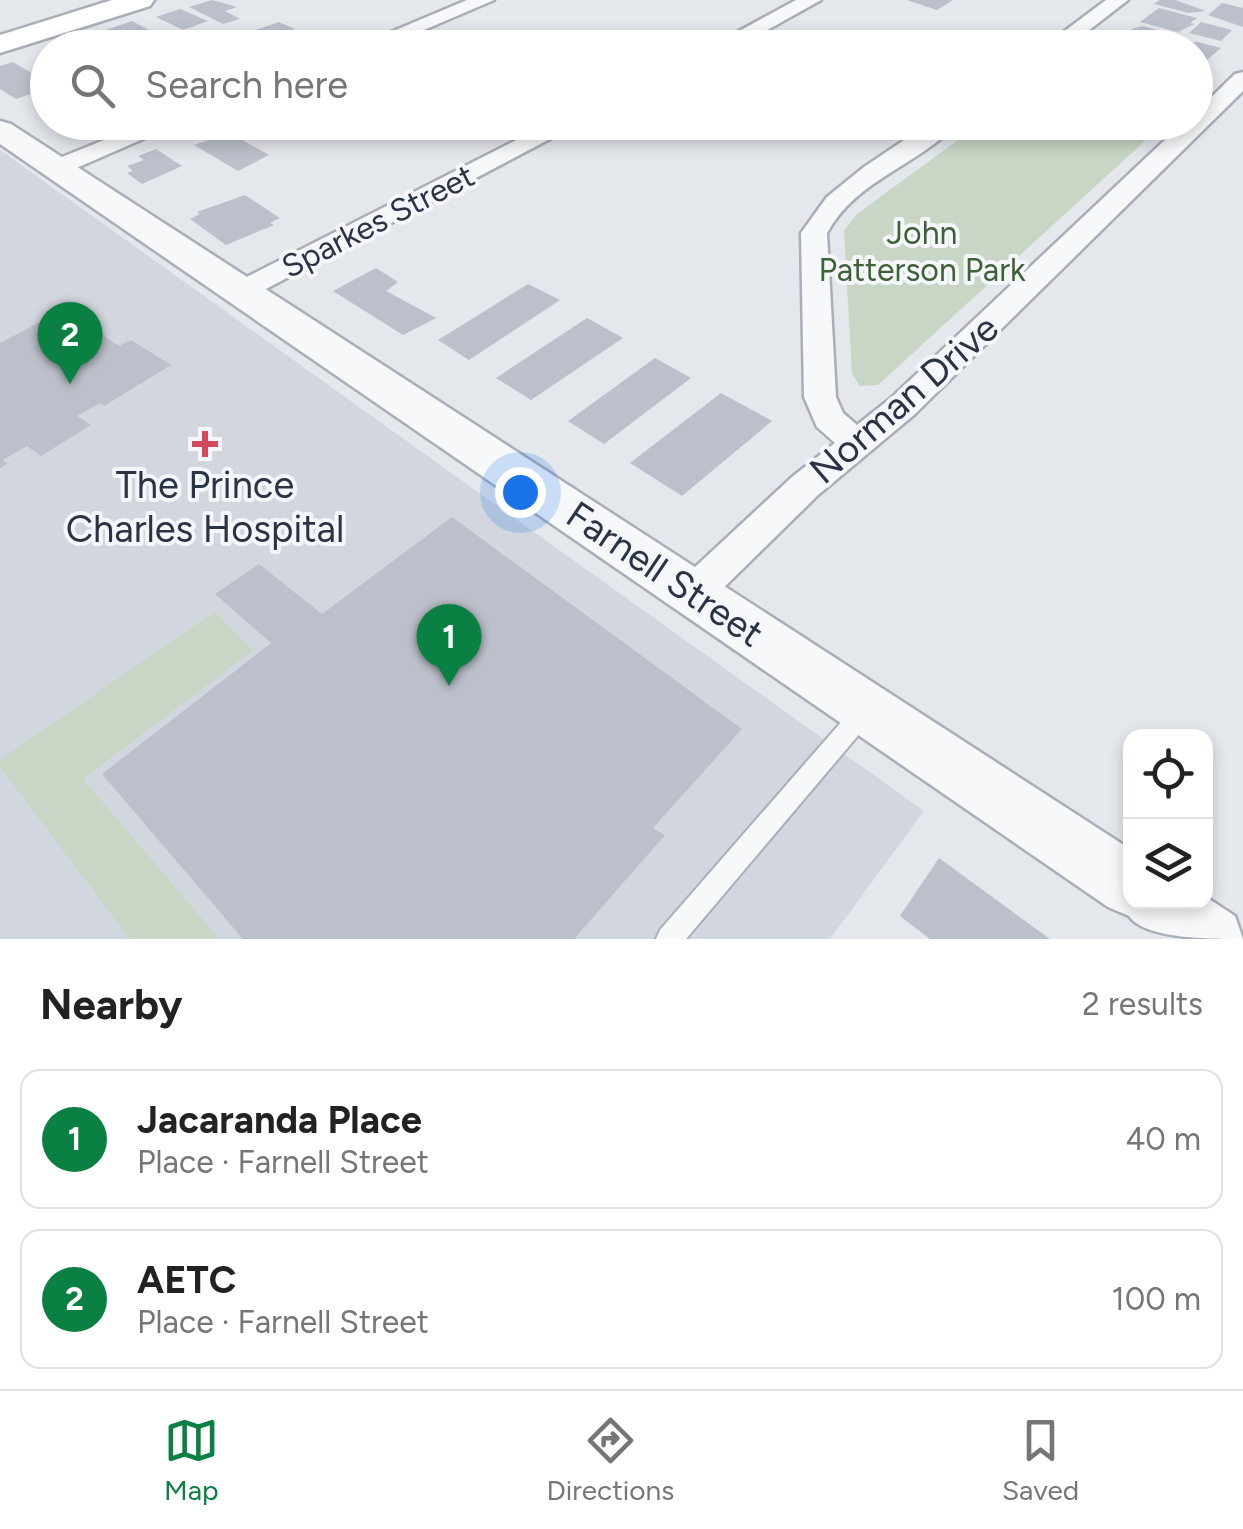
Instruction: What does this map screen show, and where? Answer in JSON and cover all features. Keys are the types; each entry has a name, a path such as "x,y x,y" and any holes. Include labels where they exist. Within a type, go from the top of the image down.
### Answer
{"main road":[{"path":"45,30 140,0"},
{"path":"0,44 30,35"}],"street":[{"path":"408,30 484,0"},
{"path":"753,30 811,0"},
{"path":"1077,30 1118,0"},
{"name":"Norman Drive","path":"1213,108 1243,79"},
{"name":"Farnell Street","path":"0,130 1123,880"},
{"path":"56,168 126,140"},
{"name":"Sparkes Street","path":"240,292 536,140"},
{"path":"856,442 829,419 820,397 814,232 841,198 922,140"},
{"name":"Norman Drive","path":"693,592 805,486 904,406 1180,140"},
{"path":"1166,909 1212,939"}],"lane":[{"path":"669,939 866,710"}],"shaded area":[{"name":"The Prince Charles Hospital","path":"0,150 924,811 830,939 0,939"}],"green space":[{"name":"John Patterson Park","path":"958,140 1146,140 878,385 860,386 852,374 844,231 857,214"},
{"path":"214,612 253,650 83,779 219,939 130,939 0,767 0,760"}],"building":[{"path":"212,0 237,7 225,11 240,19 223,24 189,7"},
{"path":"907,0 953,0 937,10"},
{"path":"1175,0 1206,11 1188,13 1154,4"},
{"path":"1222,3 1243,8 1243,27 1208,15"},
{"path":"1159,8 1197,18 1190,23 1195,24 1182,30 1140,22"},
{"path":"180,9 208,21 183,30 156,17"},
{"path":"132,21 149,30 106,30"},
{"path":"279,22 295,29 292,30 256,30"},
{"path":"1201,22 1232,30 1221,41 1213,39 1213,30 1192,30"},
{"path":"13,62 30,72 30,94 16,99 0,89 0,66"},
{"path":"209,140 242,140 269,155 238,171 194,145"},
{"path":"156,149 182,166 142,184 127,173 133,171 127,166 144,160 138,156"},
{"path":"245,195 280,218 270,223 274,225 226,245 190,219 200,214 197,212"},
{"path":"376,268 398,282 386,291 436,318 403,335 333,291"},
{"path":"528,284 560,300 469,360 438,340"},
{"path":"587,318 623,338 531,400 496,378"},
{"path":"46,319 66,332 83,323 119,346 131,340 171,365 104,406 100,403 77,416 91,425 41,456 27,446 3,460 7,464 0,468 0,343"},
{"path":"655,358 691,378 604,444 568,421"},
{"path":"721,393 772,421 682,496 630,463"},
{"path":"452,517 742,729 653,828 665,835 574,939 243,939 102,774 271,643 215,594 259,564 322,614"},
{"path":"939,858 1050,939 930,939 900,916"}],"place":[{"name":"AETC","path":"70,384"},
{"name":"The Prince Charles Hospital","path":"205,444"},
{"name":"Jacaranda Place","path":"449,686"}]}
